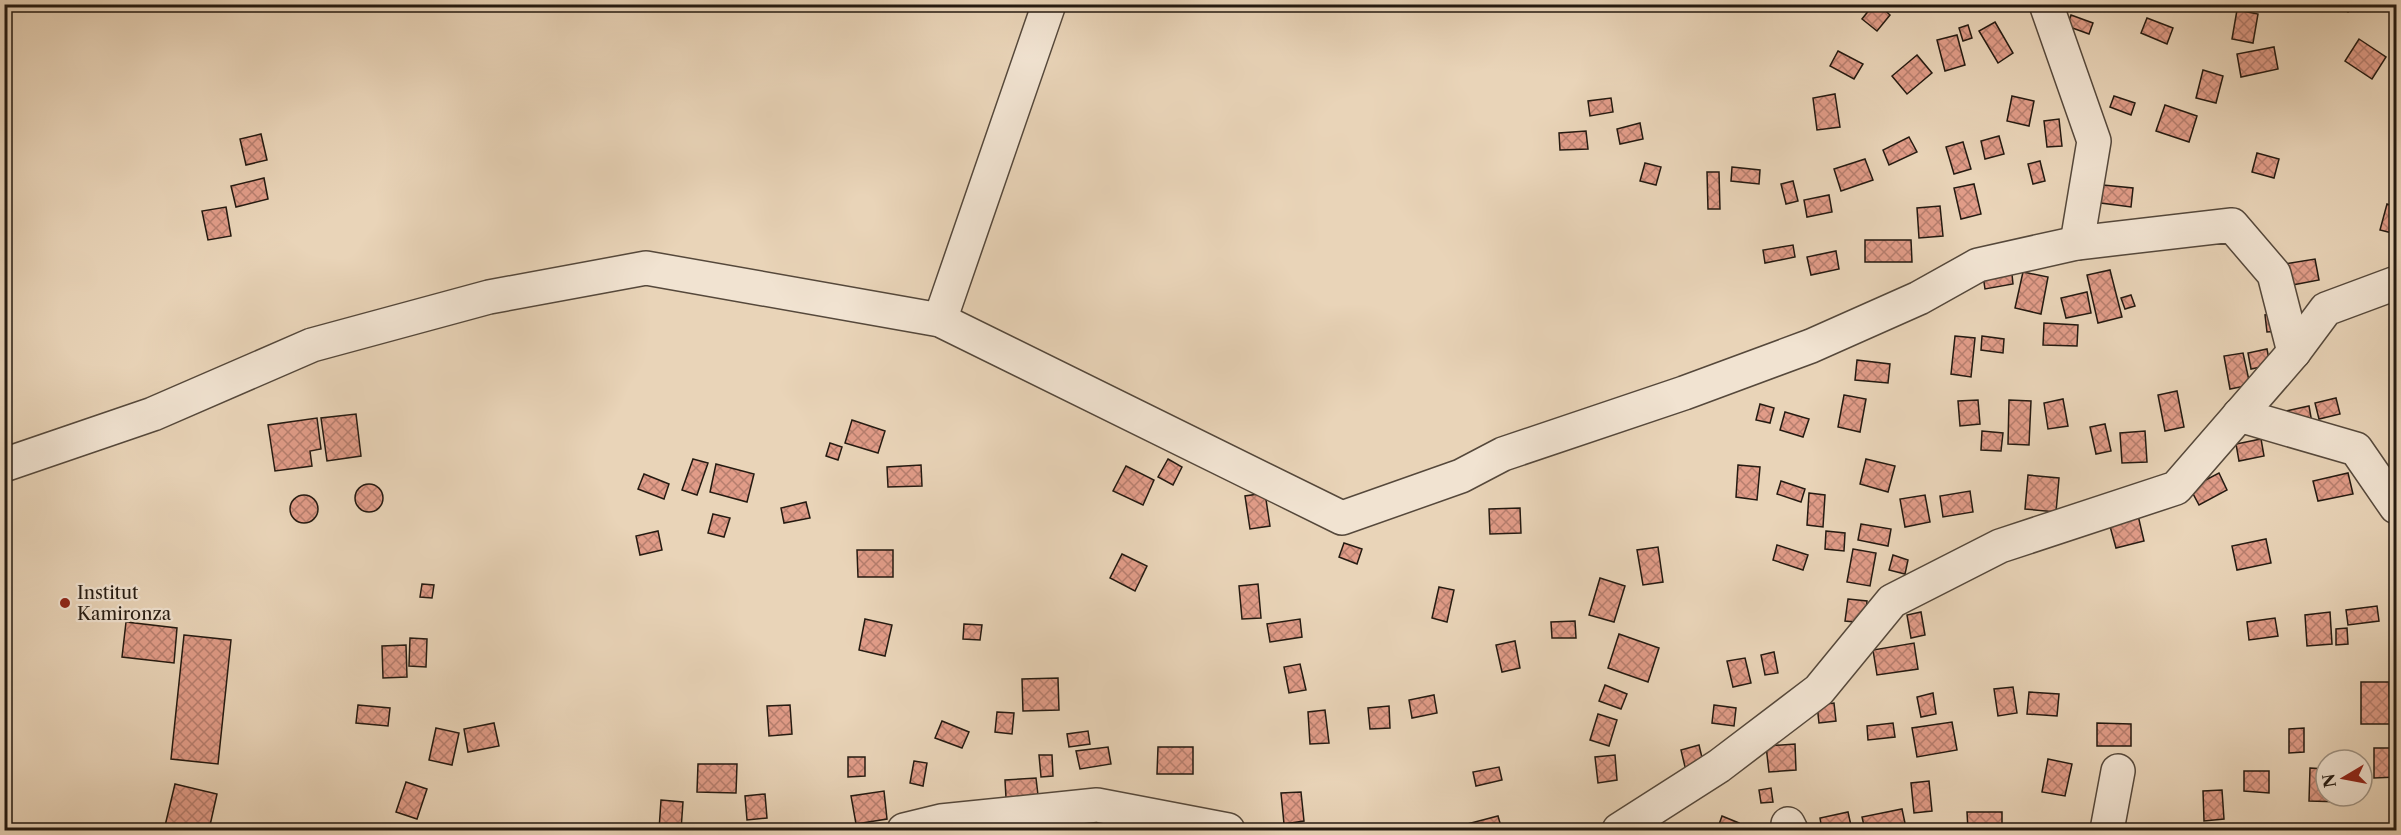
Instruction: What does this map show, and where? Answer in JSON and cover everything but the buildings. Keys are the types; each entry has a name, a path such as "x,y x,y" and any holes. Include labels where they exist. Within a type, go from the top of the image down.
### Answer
{"street":[{"path":"940,320 1049,4"},
{"path":"2046,4 2094,141 2077,243"},
{"path":"4,465 153,414 312,345 489,297 646,268 940,320 1342,518 1461,476 1503,454 1684,393 1811,346 1919,298 1978,265 2077,243 2232,225 2274,274 2294,352"},
{"path":"1619,831 1719,766 1819,690 1892,601 2000,546 2176,488 2294,352 2326,309 2397,283"},
{"path":"2239,415 2356,449 2397,507"},
{"path":"2106,831 2118,771"},
{"path":"904,831 941,821 1097,805 1228,831"}],"place":[{"name":"Institut Kamironza","path":"65,603"}]}
